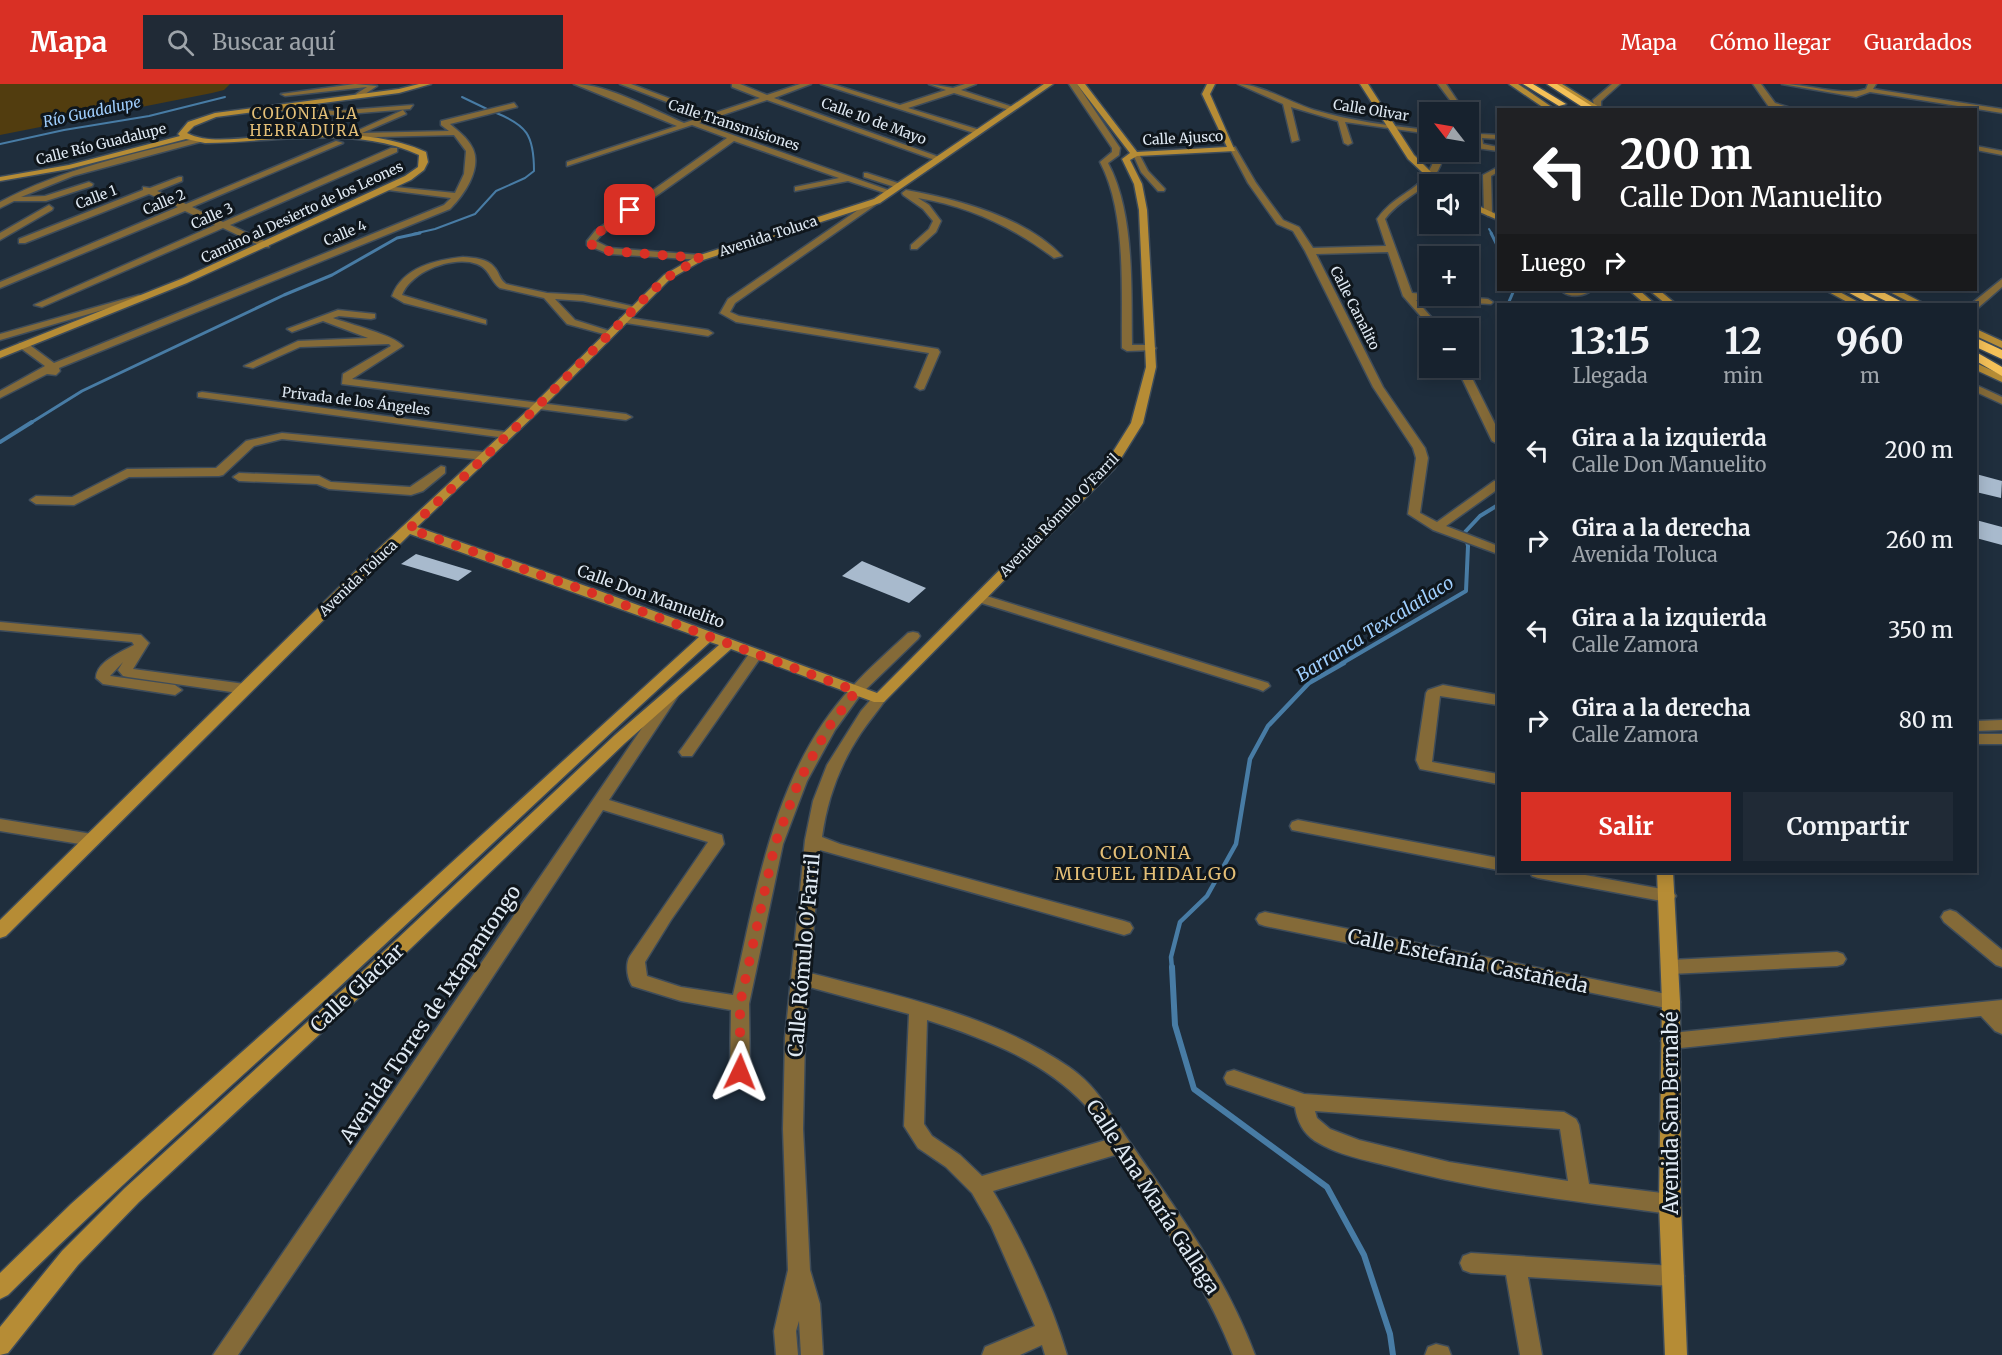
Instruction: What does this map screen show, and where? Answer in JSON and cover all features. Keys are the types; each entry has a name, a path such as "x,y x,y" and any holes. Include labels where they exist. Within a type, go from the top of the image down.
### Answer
{"highway":[{"path":"1519,84 1557,108"},
{"path":"1527,84 1567,108"},
{"path":"1543,84 1583,108"},
{"path":"1551,84 1595,108"},
{"path":"1842,291 1864,303"},
{"path":"1852,291 1876,303"},
{"path":"1873,291 1898,303"},
{"path":"1887,291 1910,303"},
{"path":"1977,336 2002,347"},
{"path":"1977,342 2002,355"},
{"path":"1977,356 2002,366"},
{"path":"1977,357 2002,372"}],"street":[{"path":"184,135 186,127 208,117 410,89 427,84"},
{"name":"Calle Transmisiones","path":"578,84 848,178 893,189"},
{"path":"624,84 675,102"},
{"name":"Calle 10 de Mayo","path":"736,84 734,86 938,158"},
{"path":"570,164 807,84"},
{"path":"825,84 977,132"},
{"path":"933,84 1012,108"},
{"path":"900,108 972,84"},
{"name":"Avenida Toluca","path":"0,931 668,277 700,258 876,201 1049,84"},
{"path":"1073,84 1116,148 1116,153 1104,162 1113,176 1119,213 1124,264 1127,348 1151,348"},
{"path":"1081,84 1135,154 1145,172 1161,189"},
{"name":"Calle Canalito","path":"1202,84 1232,149 1252,183 1281,222 1296,229 1310,251 1378,387 1419,448 1422,458 1414,514 1437,527 1497,550"},
{"path":"1206,94 1211,84"},
{"name":"Calle Olivar","path":"1242,84 1287,104 1341,121 1419,131"},
{"path":"1364,84 1411,157 1427,174"},
{"path":"1442,84 1455,102"},
{"path":"1514,84 1550,108"},
{"path":"1557,84 1596,108"},
{"path":"1597,108 1597,100 1616,84"},
{"path":"1757,84 1772,105 1785,108"},
{"path":"1786,84 1856,95 1871,87 2002,111"},
{"path":"359,96 373,85"},
{"path":"285,94 373,85"},
{"path":"1275,92 1279,100"},
{"path":"1287,104 1295,140"},
{"path":"388,188 458,196 464,185 470,156 469,150 444,123 514,105"},
{"path":"1767,108 1772,105"},
{"path":"268,108 334,113 410,107 350,136"},
{"name":"Calle Transmisiones","path":"707,118 718,122"},
{"path":"1341,121 1348,143"},
{"path":"325,137 455,133"},
{"name":"Camino al Desierto de los Leones","path":"0,355 159,292 266,245 388,188 423,167 425,161 423,154 392,143 325,137 197,140 184,135"},
{"name":"Calle Río Guadalupe","path":"0,179 69,167 167,142 184,135"},
{"name":"Calle Río Guadalupe","path":"22,176 184,135"},
{"path":"1479,136 1497,137"},
{"path":"700,258 609,251 598,249 592,245 591,241 598,233 734,137"},
{"path":"100,166 197,140"},
{"path":"0,205 167,142"},
{"name":"Calle 2","path":"0,285 339,143"},
{"path":"1479,146 1497,149"},
{"path":"1977,148 2002,153"},
{"name":"Calle Ajusco","path":"1135,154 1232,149"},
{"name":"Calle 3","path":"39,305 394,150"},
{"name":"Avenida Rómulo O'Farril","path":"813,840 822,794 836,760 879,699 1111,465 1137,423 1151,367 1151,348 1145,229 1141,196 1126,159 1135,154"},
{"path":"1488,213 1486,190 1488,173 1497,169"},
{"path":"856,171 893,189 1011,224 1030,235 1057,256"},
{"path":"1141,196 1149,190 1145,172"},
{"path":"0,210 17,198 79,174"},
{"path":"798,189 848,178"},
{"name":"Calle 1","path":"22,241 179,179"},
{"path":"0,199 46,198 89,184"},
{"path":"132,186 150,190 266,245"},
{"path":"1486,190 1497,191"},
{"path":"1419,191 1387,208 1381,219 1408,296 1427,318"},
{"path":"906,193 936,218"},
{"name":"Calle 4","path":"0,395 53,367 429,216 447,207 458,196"},
{"path":"114,197 126,200"},
{"path":"876,201 731,301 725,313 736,319 934,351 920,387"},
{"path":"0,237 49,208"},
{"path":"1479,208 1497,218"},
{"path":"936,218 970,210"},
{"path":"914,247 933,230 936,218"},
{"path":"809,222 837,228"},
{"path":"1030,235 1053,239"},
{"path":"1310,251 1391,249"},
{"path":"482,322 407,301 397,296 396,292 400,286 426,269 443,262 465,259 487,264 495,271 497,282 503,286 547,296 583,298 635,308"},
{"path":"1977,304 2002,282"},
{"path":"95,358 255,286"},
{"path":"1568,292 1584,291"},
{"path":"1635,291 1649,303"},
{"path":"1655,291 1670,303"},
{"path":"1832,291 1855,303"},
{"path":"1894,291 1918,303"},
{"path":"0,337 159,292"},
{"path":"547,296 571,322 611,333"},
{"path":"1408,296 1488,302"},
{"path":"292,329 323,318 349,313 371,316"},
{"path":"323,318 384,340"},
{"path":"624,320 708,333"},
{"path":"1977,333 2002,347"},
{"path":"249,366 298,344 392,341 398,346 347,376 346,382 535,408"},
{"path":"23,345 53,367"},
{"path":"1977,366 2002,379"},
{"name":"Calle 4","path":"0,401 55,371 53,367"},
{"path":"1467,378 1497,439"},
{"path":"1977,388 2002,401"},
{"path":"378,392 626,417"},
{"name":"Privada de los Ángeles","path":"202,395 506,435"},
{"path":"36,500 74,501 127,473 219,472 250,443 282,436 484,456"},
{"path":"239,477 319,480 329,485 411,491 419,488 441,470"},
{"path":"1437,527 1497,485"},
{"name":"Calle Don Manuelito","path":"409,529 879,699"},
{"path":"980,598 1263,686"},
{"path":"0,626 142,640 126,672 159,683"},
{"path":"740,1072 740,1004 775,844 799,781 828,728 856,691 913,636"},
{"name":"Calle Glaciar","path":"0,1288 41,1246 331,983 613,721 708,637"},
{"name":"Calle Glaciar","path":"0,1345 70,1258 132,1195 356,989 620,739 728,644"},
{"path":"138,648 112,663 103,673 103,678 108,681 159,683 240,694"},
{"path":"687,752 756,654"},
{"path":"1497,700 1443,690 1433,693 1424,760 1426,765 1497,779"},
{"name":"Avenida Torres de Ixtapantongo","path":"224,1355 416,1078 671,696"},
{"path":"1977,726 2002,725"},
{"path":"1977,739 2002,739"},
{"path":"600,803 716,839 716,844 665,915 636,961 638,981 681,994 740,1004"},
{"path":"0,825 92,840"},
{"path":"1298,826 1497,864"},
{"name":"Calle Rómulo O'Farril","path":"812,1355 809,1304 799,1270 793,1129 795,1038 813,840 836,849 1124,928"},
{"path":"1543,873 1667,896"},
{"name":"Avenida San Bernabé","path":"1665,873 1671,1002 1670,1204 1676,1355"},
{"path":"1950,917 2002,960"},
{"name":"Calle Estefanía Castañeda","path":"1265,919 1671,1002"},
{"path":"1670,967 1837,959"},
{"name":"Calle Ana María Gallaga","path":"800,977 976,1029 1012,1043 1071,1079 1092,1099 1120,1145 1191,1248 1233,1322 1244,1355"},
{"path":"1671,1041 1891,1017 1994,1009 2002,1026"},
{"path":"918,1011 914,1126 925,1142 953,1161 979,1186 999,1220 1049,1331 1056,1355"},
{"path":"1234,1078 1304,1102 1557,1119 1569,1125 1580,1192"},
{"path":"1304,1102 1305,1116 1311,1125 1327,1137 1355,1148 1418,1166 1465,1176 1670,1204"},
{"path":"979,1186 1120,1145"},
{"path":"111,1182 132,1195"},
{"path":"1471,1263 1673,1276"},
{"path":"1515,1266 1531,1355"},
{"path":"787,1355 785,1331 799,1270"},
{"path":"993,1355 1049,1331"}],"shaded area":[{"path":"0,84 230,84 224,90 212,93 0,135"}],"building":[{"path":"1977,474 2002,481 2001,498 1977,492"},
{"path":"1977,520 2002,527 2002,545 1977,538"},
{"path":"416,554 472,571 458,581 401,564"},
{"path":"862,561 926,588 909,603 842,576"}],"waterway":[{"name":"Río Guadalupe","path":"0,144 64,130 149,116 225,97"},
{"path":"462,97 487,109"},
{"path":"413,234 435,229 475,214 496,191 525,178 534,171 532,148 526,133 514,122 494,112"},
{"name":"Barranca Texcalatlaco","path":"1489,229 1492,234"},
{"path":"29,424 82,391 284,295 332,275 397,238 420,233"},
{"name":"Barranca Texcalatlaco","path":"1491,233 1497,245"},
{"name":"Barranca Texcalatlaco","path":"1508,303 1514,291"},
{"path":"0,442 32,422"},
{"name":"Barranca Texcalatlaco","path":"1341,664 1466,591 1468,546 1465,532 1480,516 1497,506"},
{"name":"Barranca Texcalatlaco","path":"1172,969 1171,957 1180,922 1207,896 1236,844 1250,759 1268,726 1309,683 1344,663"},
{"name":"Barranca Texcalatlaco","path":"1172,967 1175,1025 1194,1089 1327,1187 1364,1255 1390,1334 1393,1355"}],"district":[{"name":"COLONIA LA HERRADURA","path":"305,122"},
{"name":"COLONIA MIGUEL HIDALGO","path":"1146,863"}],"route":[{"path":"630,210 598,233 591,241 592,245 609,251 700,258 668,277 651,292 532,412 409,529 592,593 856,691 828,728 799,781 775,844 740,1004 740,1072"}]}
